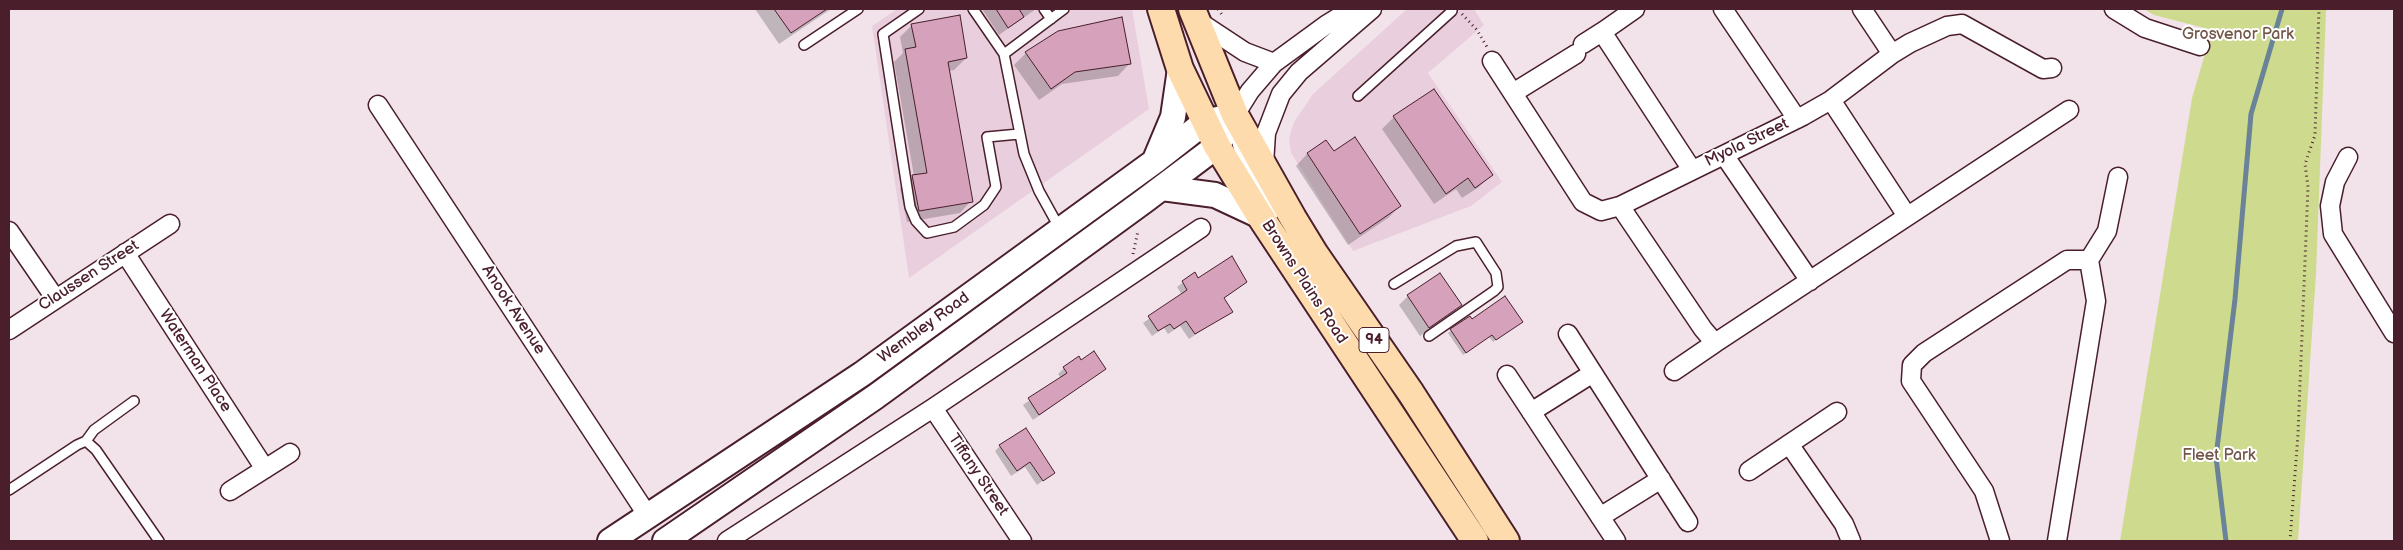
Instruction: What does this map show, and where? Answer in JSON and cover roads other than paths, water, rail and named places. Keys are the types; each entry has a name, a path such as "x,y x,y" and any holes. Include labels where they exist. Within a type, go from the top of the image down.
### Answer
{"main road":[{"name":"Browns Plains Road","path":"1161,9 1180,69 1217,146 1260,216 1475,541"},
{"name":"Browns Plains Road","path":"1202,12 1235,115 1315,254 1411,393 1506,541"},
{"path":"1154,161 1173,117 1180,69"},
{"path":"1235,115 1254,180 1288,242 1296,268"},
{"name":"Wembley Road","path":"610,541 862,374 1205,122 1235,115"},
{"name":"Wembley Road","path":"665,541 876,397 1153,194 1217,146 1235,115"},
{"path":"1153,194 1196,191 1215,195 1260,216"}],"street":[{"name":"Wembley Road","path":"1235,115 1250,91 1274,63 1326,25 1352,9"},
{"path":"1264,164 1266,133 1281,94 1299,72 1372,9"},
{"path":"1513,93 1635,9"},
{"path":"1723,9 1797,119"},
{"path":"1862,9 1892,54"},
{"path":"2114,9 2145,28 2200,46"},
{"path":"1202,12 1245,52 1274,63"},
{"name":"Myola Street","path":"1492,61 1583,202 1601,211 1620,206 1797,119 1831,100 1892,54 1910,43 1947,26 1962,24 2043,69 2052,68"},
{"path":"1605,30 1604,36 1610,48 1692,170"},
{"path":"1831,100 1907,216"},
{"name":"Anook Avenue","path":"378,105 648,516"},
{"path":"1674,371 2069,110"},
{"path":"1724,155 1810,281"},
{"path":"2348,157 2333,190 2330,206 2333,234 2394,333"},
{"path":"2057,541 2096,301 2089,260 2107,231 2118,177"},
{"path":"1620,206 1703,329 1716,343"},
{"name":"Claussen Street","path":"9,330 170,224"},
{"path":"727,541 933,408 1201,228"},
{"path":"9,231 55,298"},
{"name":"Waterman Place","path":"125,253 265,469"},
{"path":"2000,541 1984,491 1911,381 1912,365 1924,353 2067,260 2089,260"},
{"path":"1568,334 1688,522"},
{"path":"1531,412 1593,373"},
{"path":"1507,375 1616,541"},
{"name":"Tiffany Street","path":"933,408 1022,541"},
{"path":"1749,471 1837,412"},
{"path":"1789,444 1844,524 1851,541"},
{"path":"230,491 290,453"},
{"path":"1600,518 1661,479"}],"lane":[{"path":"804,45 858,9"},
{"path":"920,9 883,34 910,207 916,221 927,233 954,227 984,205 996,187 987,137 1019,134"},
{"path":"973,9 1004,54 1019,134 1029,169 1060,229"},
{"path":"1044,9 1051,19"},
{"path":"1004,54 1064,9"},
{"path":"1358,96 1452,9"},
{"path":"1394,284 1456,246 1476,242 1496,273 1498,287 1429,336"},
{"path":"9,490 86,440 94,430 134,401"},
{"path":"86,440 96,450 158,541"}],"waterway":[{"path":"2226,541 2216,457 2235,299 2251,114 2282,9"}],"park label":[{"name":"Grosvenor Park","path":"2238,35"},
{"name":"Fleet Park","path":"2219,456"}]}
